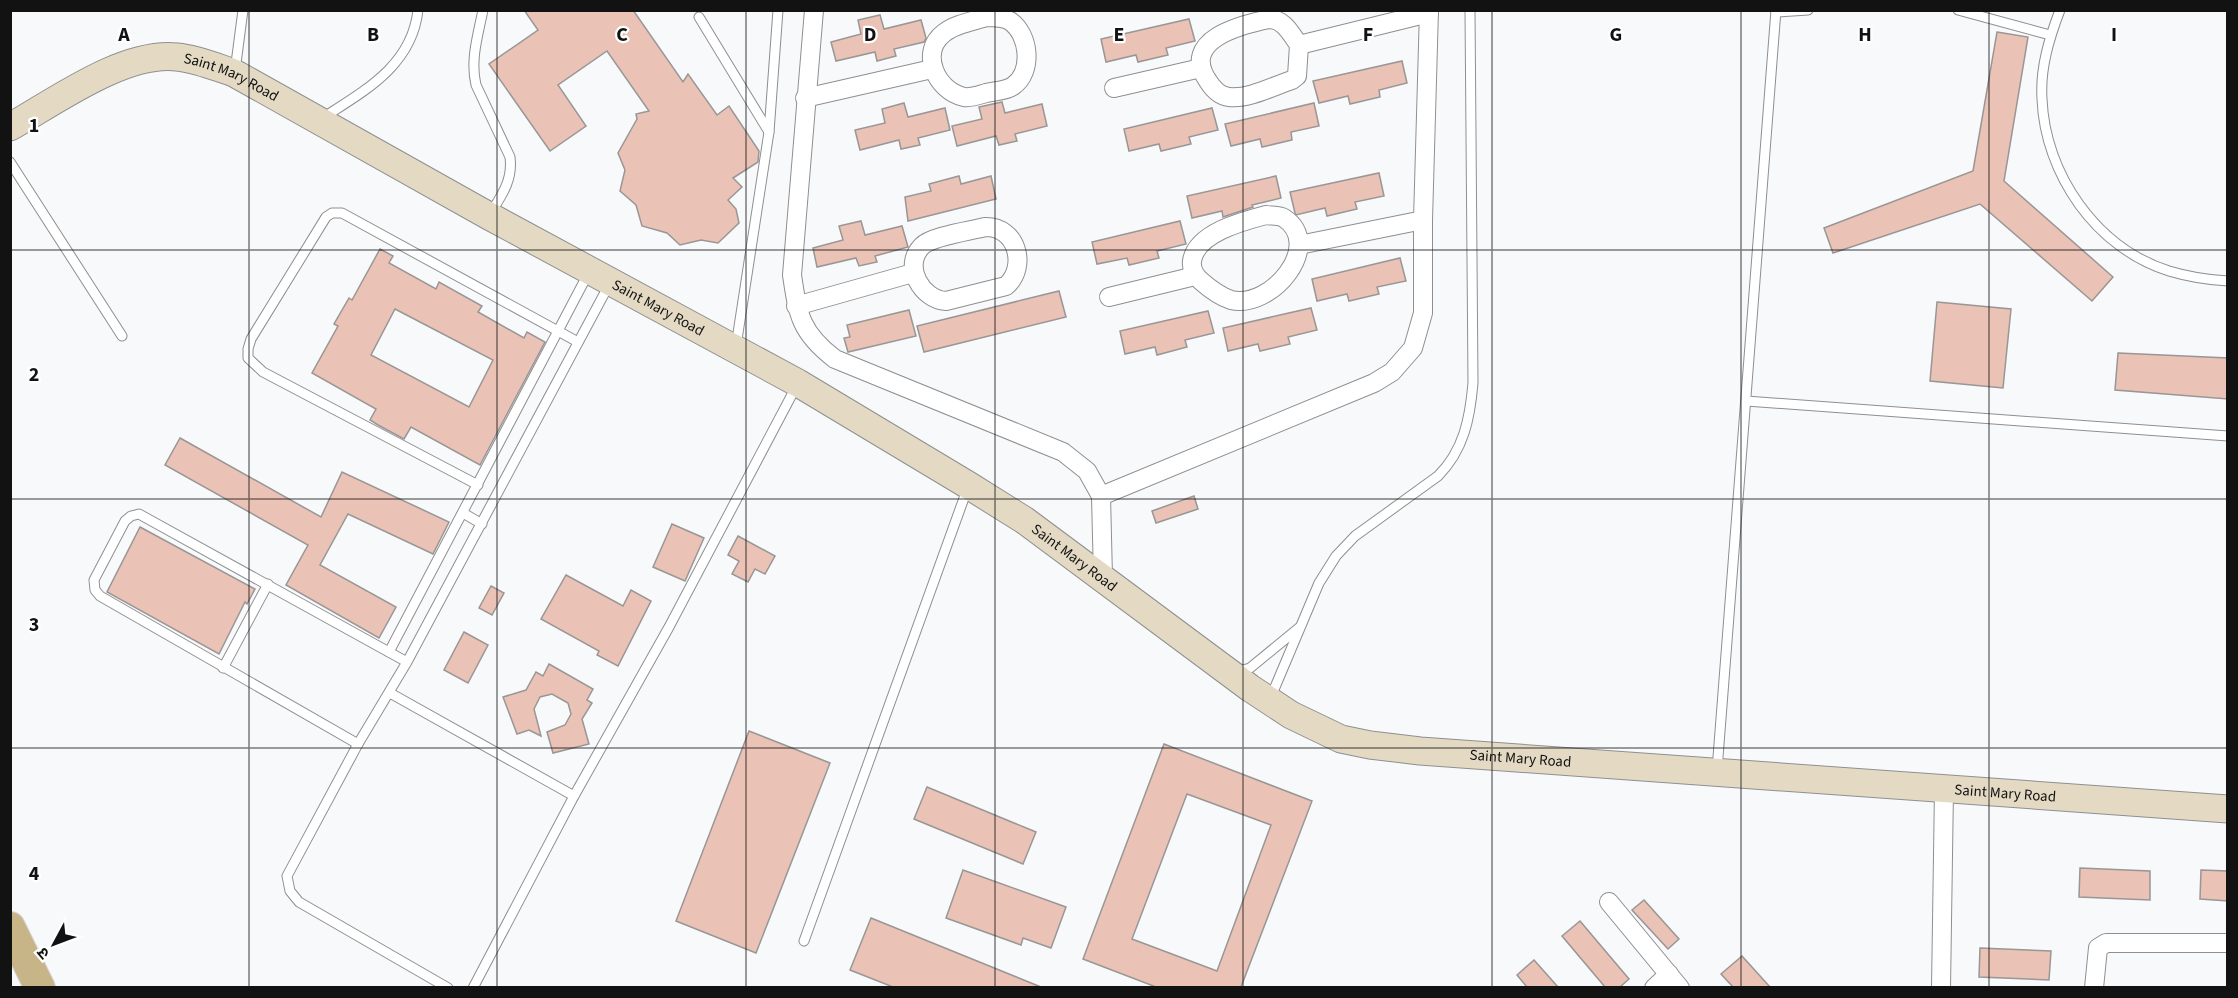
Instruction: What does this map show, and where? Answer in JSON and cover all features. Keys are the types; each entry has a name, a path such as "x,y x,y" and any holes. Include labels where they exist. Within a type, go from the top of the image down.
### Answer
{"main road":[{"path":"10,927 40,987"}],"street":[{"path":"814,10 792,275 796,306 806,330 819,347 835,359 1063,452 1087,471 1101,496 1103,577"},
{"path":"1101,496 1374,383 1392,372 1413,348 1423,314 1423,220 1429,12 1299,45"},
{"path":"987,17 999,17 1010,21 1019,31 1027,59 1020,79 1011,87 969,97 962,97 954,93 942,83 932,69 933,47 943,33 987,17"},
{"path":"1276,19 1284,24 1299,45 1297,76 1292,80 1246,96 1227,97 1219,94 1201,68 1201,55 1210,42 1228,30 1253,22 1276,19"},
{"name":"Saint Mary Road","path":"10,127 110,71 133,61 153,56 194,59 234,73 489,216 798,383 968,485 1024,520 1269,701 1315,728 1341,739 1420,751 2228,809"},
{"path":"1114,88 1201,68"},
{"path":"805,98 932,69"},
{"path":"1266,215 1282,217 1295,228 1299,245 1295,262 1286,277 1263,295 1250,300 1236,301 1224,298 1195,276 1192,265 1193,254 1208,237 1243,221 1266,215"},
{"path":"1299,245 1423,220"},
{"path":"985,227 998,227 1011,237 1017,250 1015,273 1012,281 1006,286 946,302 937,301 926,294 913,273 915,259 922,246 933,240 985,227"},
{"path":"796,306 913,273"},
{"path":"1109,297 1195,276"},
{"path":"1941,987 1944,789"},
{"path":"1609,902 1674,981 1654,987"},
{"path":"2094,987 2096,954 2102,944 2228,943"}],"lane":[{"path":"234,73 243,10"},
{"path":"319,120 384,76 395,64 405,51 412,35 418,10"},
{"path":"483,10 473,57 473,73 476,85 510,157 512,168 506,189 489,216"},
{"path":"735,348 769,132 778,10"},
{"path":"1269,701 1319,583 1336,556 1355,536 1438,476 1450,464 1459,449 1470,414 1473,383 1470,10"},
{"path":"1717,772 1776,11 1808,10"},
{"path":"1958,10 2050,35"},
{"path":"2060,10 2050,35 2042,98 2046,131 2055,162 2069,191 2088,217 2112,239 2138,257 2168,271 2199,279 2228,281"},
{"path":"699,18 769,132"},
{"path":"10,162 123,336"},
{"path":"478,485 262,372 248,358 251,339 326,217 332,213 342,213 578,342"},
{"path":"389,652 558,332 600,277"},
{"path":"448,987 299,902 290,891 287,876 358,744 407,662 578,342 600,277"},
{"path":"473,987 574,796 669,627 798,383"},
{"path":"1746,401 2228,436"},
{"path":"804,941 968,485"},
{"path":"463,513 482,524"},
{"path":"358,744 100,596 95,590 94,580 125,521 130,516 139,514 407,662"},
{"path":"223,668 268,584"},
{"path":"1231,674 1250,668 1302,625"},
{"path":"390,693 574,796"}],"building":[{"path":"524,10 633,10 683,82 688,74 717,115 729,106 759,151 758,162 733,178 742,187 728,200 736,209 739,223 718,243 701,240 680,245 667,233 642,226 636,205 620,191 625,170 618,153 637,119 636,114 649,111 607,51 558,85 586,126 550,151 489,64 538,30"},
{"path":"880,15 884,29 921,20 926,38 924,42 894,49 896,56 877,61 875,52 836,61 831,42 861,34 858,20"},
{"path":"1189,19 1195,41 1166,48 1168,55 1138,62 1136,55 1106,62 1101,39"},
{"path":"1997,32 2028,37 2004,181 2113,277 2092,301 1980,204 1833,253 1824,228 1973,171"},
{"path":"1402,61 1407,83 1379,90 1380,97 1350,104 1348,96 1319,103 1313,81"},
{"path":"1002,102 1005,113 1042,104 1047,126 1015,134 1017,141 999,145 996,136 957,146 952,126 982,119 979,107"},
{"path":"904,103 908,117 945,108 950,130 918,138 920,145 901,149 899,140 860,150 855,130 885,123 882,109"},
{"path":"1314,103 1319,126 1291,132 1292,140 1262,147 1260,139 1231,146 1225,124"},
{"path":"1212,108 1218,130 1189,137 1191,144 1161,151 1159,144 1129,151 1124,129"},
{"path":"1379,173 1384,196 1355,202 1357,209 1327,216 1325,208 1296,215 1295,213 1290,192"},
{"path":"959,176 961,184 991,176 996,199 908,221 905,197 931,191 929,184"},
{"path":"1276,176 1281,198 1252,205 1253,207 1223,217 1222,211 1192,218 1187,196"},
{"path":"861,221 865,235 902,226 908,247 875,256 877,262 859,266 856,258 817,267 813,248 843,240 839,226"},
{"path":"1180,221 1186,244 1157,251 1159,258 1129,265 1127,258 1097,264 1092,242"},
{"path":"380,249 393,256 389,263 436,289 439,282 482,306 478,312 524,338 527,332 545,342 480,465 411,427 404,439 378,425 370,420 376,409 312,373 338,326 334,324 349,298 352,300","holes":["395,309 493,360 469,407 371,355"]},
{"path":"1400,258 1406,281 1377,287 1379,294 1349,301 1347,294 1317,301 1312,279"},
{"path":"1059,291 1066,317 924,352 917,326"},
{"path":"1937,302 2011,309 2003,388 1930,381"},
{"path":"1311,308 1317,330 1288,337 1290,344 1260,351 1258,344 1228,351 1223,328"},
{"path":"909,310 916,336 848,352 844,338 850,337 847,325"},
{"path":"1208,311 1214,333 1185,340 1187,347 1157,355 1155,347 1125,354 1120,331"},
{"path":"2118,353 2228,358 2228,399 2115,390"},
{"path":"180,438 321,517 342,472 449,522 433,554 348,514 320,565 396,607 379,638 286,585 308,545 165,465"},
{"path":"1194,496 1198,509 1156,523 1152,511"},
{"path":"672,524 704,538 685,581 653,567"},
{"path":"140,527 255,589 247,604 245,602 219,654 107,592"},
{"path":"738,536 775,556 765,574 755,569 748,582 732,574 739,561 728,555"},
{"path":"566,575 623,606 631,590 651,601 618,666 597,655 599,651 541,619"},
{"path":"491,586 504,593 492,615 479,608"},
{"path":"464,632 488,645 468,683 444,670"},
{"path":"549,664 593,689 587,700 592,703 582,719 589,744 553,753 547,732 565,725 571,714 568,703 552,694 540,697 534,709 541,736 529,730 517,734 503,697 526,690 536,672 543,676"},
{"path":"749,731 830,763 756,953 676,921"},
{"path":"1164,744 1312,801 1241,987 1156,987 1083,959","holes":["1187,794 1271,825 1217,971 1132,939"]},
{"path":"927,787 1036,832 1023,864 914,819"},
{"path":"2080,868 2150,871 2150,900 2079,897"},
{"path":"963,870 1066,907 1051,948 1023,938 1021,945 946,918"},
{"path":"2201,870 2228,871 2228,901 2200,899"},
{"path":"1644,900 1679,939 1668,949 1632,910"},
{"path":"871,918 1041,987 893,987 850,970"},
{"path":"1580,921 1629,979 1620,987 1605,987 1562,936"},
{"path":"1980,948 2051,951 2049,980 1979,977"},
{"path":"1742,956 1770,987 1733,987 1721,974"},
{"path":"1534,960 1558,987 1527,987 1517,975"}]}
